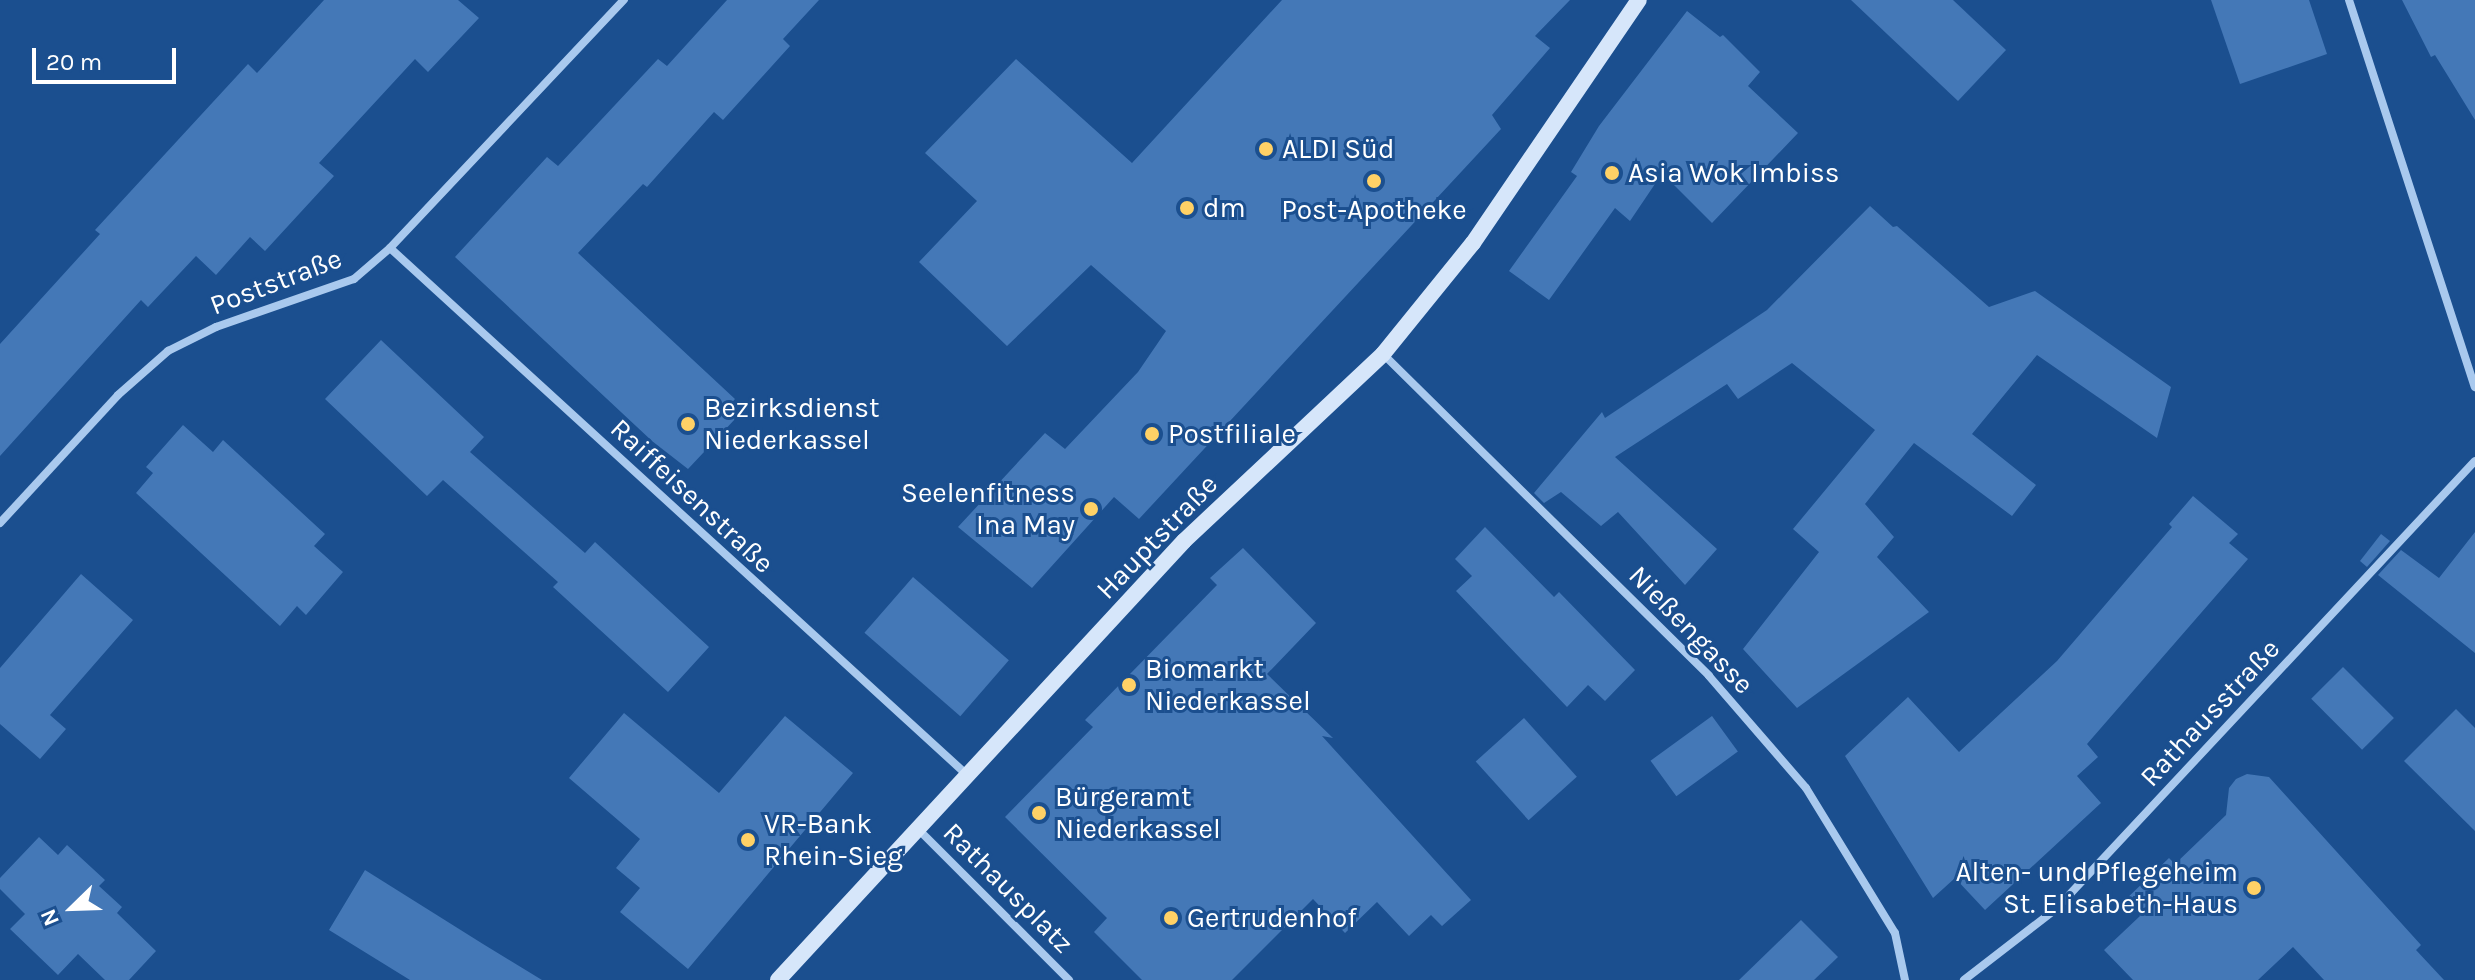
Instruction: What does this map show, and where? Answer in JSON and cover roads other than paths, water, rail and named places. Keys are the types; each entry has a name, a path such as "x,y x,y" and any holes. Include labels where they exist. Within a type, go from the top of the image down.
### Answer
{"street":[{"name":"Poststraße","path":"0,523 118,395 168,351 216,327 354,279 390,248 624,0"},
{"name":"Hauptstraße","path":"778,980 916,827 1184,541 1383,354 1473,243 1639,0"},
{"path":"2349,0 2475,387"},
{"name":"Raiffeisenstraße","path":"390,248 966,774"},
{"name":"Nießengasse","path":"1383,354 1709,676 1806,788 1895,933 1905,980"},
{"name":"Rathausstraße","path":"1964,980 2056,909 2475,461"},
{"name":"Rathausplatz","path":"916,827 1069,980"}],"place":[{"name":"ALDI Süd","path":"1266,149"},
{"name":"Asia Wok Imbiss","path":"1612,173"},
{"name":"Post-Apotheke","path":"1374,181"},
{"name":"dm","path":"1187,208"},
{"name":"Bezirksdienst Niederkassel","path":"688,424"},
{"name":"Postfiliale","path":"1152,434"},
{"name":"Seelenfitness Ina May","path":"1091,509"},
{"name":"Biomarkt Niederkassel","path":"1129,685"},
{"name":"Bürgeramt Niederkassel","path":"1039,813"},
{"name":"VR-Bank Rhein-Sieg","path":"748,840"},
{"name":"Alten- und Pflegeheim St. Elisabeth-Haus","path":"2254,888"},
{"name":"Gertrudenhof","path":"1171,918"}]}
